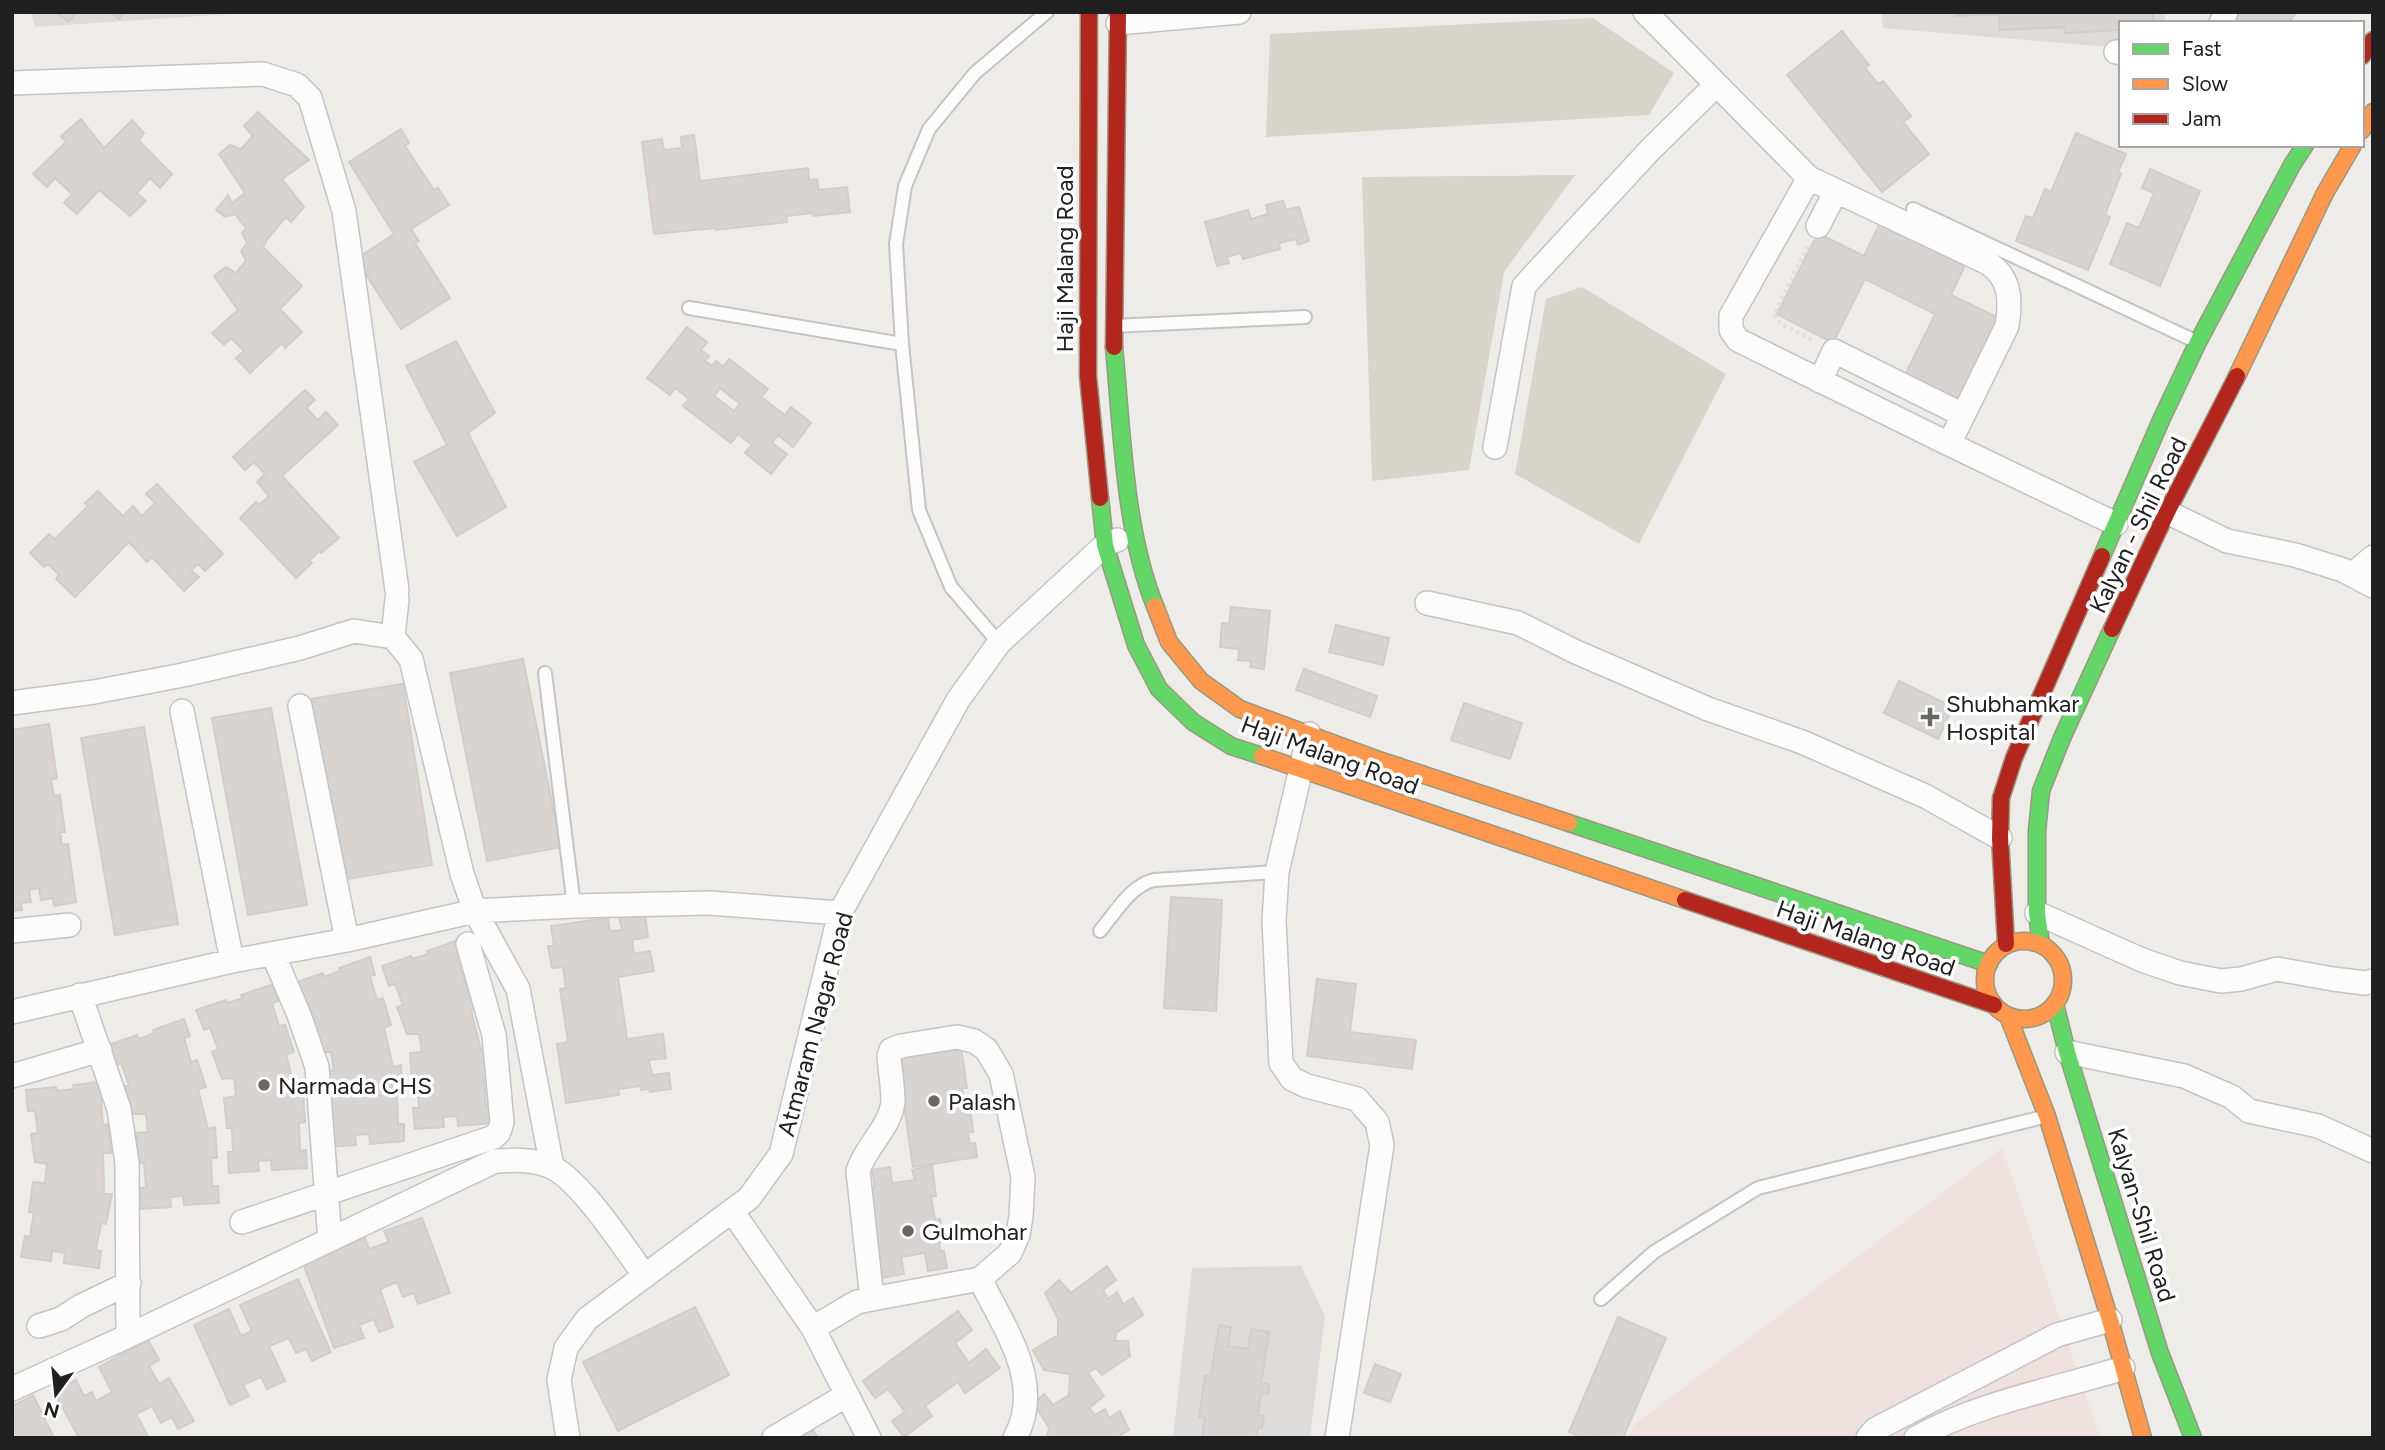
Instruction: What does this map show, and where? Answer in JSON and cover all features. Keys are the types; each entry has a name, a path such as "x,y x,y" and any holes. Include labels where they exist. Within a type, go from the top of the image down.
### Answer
{"main road":[{"name":"Haji Malang Road","path":"1089,12 1088,376 1105,545 1136,645 1159,689 1193,722 1231,746 1392,802 1909,957 1989,964"},
{"name":"Haji Malang Road","path":"1118,18 1114,326 1133,533 1147,586 1169,642 1201,681 1240,709 1909,957 1994,1005"},
{"name":"Kalyan - Shil Road","path":"2006,944 2000,838 2001,798 2014,758 2162,418 2198,342 2304,147"},
{"name":"Kalyan - Shil Road","path":"2041,944 2037,913 2037,831 2041,791 2062,738 2167,512 2325,193 2352,147"},
{"path":"2022,940 2041,944 2055,955 2063,970 2063,988 2055,1004 2042,1015 2025,1019 2008,1016 1994,1005 1985,989 1985,972 1993,956 2006,944 2022,940"},
{"name":"Kalyan-Shil Road","path":"2055,1004 2067,1052 2160,1353 2193,1438"},
{"path":"2008,1016 2047,1116 2143,1438"}],"street":[{"path":"1118,18 1239,12"},
{"path":"1645,12 1809,178 1988,262 1997,268 2005,279 2009,290 2010,309 2007,326 1949,444"},
{"path":"12,83 263,74 297,85 310,98 344,211 397,594 393,637"},
{"path":"1495,447 1524,286 1650,149 1716,85"},
{"path":"1809,178 1731,316 1731,330 1738,340 2116,524"},
{"path":"1818,226 1836,191"},
{"path":"1087,324 1114,326"},
{"path":"1820,381 1835,351 1963,415"},
{"path":"1886,414 1900,383"},
{"path":"2167,512 2227,541 2295,555 2343,570 2373,586"},
{"name":"Atmaram Nagar Road","path":"568,1438 559,1380 566,1348 587,1319 749,1198 781,1154 840,912 958,700 999,643 1105,545 1133,533"},
{"path":"2352,575 2373,557"},
{"path":"1427,603 1518,623 1576,652 1696,704 1802,742 1925,796 2000,838"},
{"path":"12,703 94,692 183,675 300,648 354,631 393,637 411,659 462,874 475,911 518,989 552,1167"},
{"path":"300,706 347,940"},
{"path":"182,711 232,961"},
{"path":"1310,734 1277,872 1274,921 1281,1063 1292,1079 1357,1100 1377,1122 1382,1145 1338,1438"},
{"path":"12,1012 232,961 347,940 475,911 574,905 710,903 840,912"},
{"path":"2037,913 2142,960 2180,973 2221,981 2241,979 2277,969 2333,979 2373,981"},
{"path":"12,931 69,925"},
{"path":"242,1222 494,1138 499,1132 502,1122 494,1035 468,944"},
{"path":"273,954 317,1067 330,1240"},
{"path":"80,995 119,1109 127,1163 128,1336"},
{"path":"494,1035 526,1031"},
{"path":"813,1328 857,1302 980,1279 1010,1253 1018,1235 1023,1177 1001,1074 986,1049 965,1038 901,1046 891,1050 889,1056 893,1103 860,1162 858,1171 872,1299"},
{"path":"12,1076 100,1050"},
{"path":"2067,1052 2184,1076 2232,1097 2249,1111 2318,1126 2350,1143 2373,1151"},
{"path":"12,1389 495,1161 526,1160 552,1167 582,1192 645,1276"},
{"path":"732,1211 813,1328 869,1438"},
{"path":"980,1279 1025,1377 1024,1421 1014,1438"},
{"path":"39,1326 61,1319 81,1306 129,1283"},
{"path":"1868,1438 1876,1429 2057,1335 2110,1320"},
{"path":"1916,1438 1931,1429 2000,1403 2123,1368"},
{"path":"774,1438 848,1395"}],"lane":[{"path":"999,643 951,587 919,510 902,344 896,244 905,186 929,129 975,73 1046,12"},
{"path":"1913,209 2198,342"},
{"path":"689,309 902,344"},
{"path":"1114,326 1305,317"},
{"path":"545,673 574,905"},
{"path":"1100,931 1142,883 1277,872"},
{"path":"1601,1299 1654,1252 1758,1188 2047,1116"}],"path":[{"path":"1818,226 1774,315 1780,323 1835,351"}],"shaded area":[{"path":"31,12 259,12 35,27"},
{"path":"1882,12 2165,12 2165,21 2119,21 2119,48 1883,28"},
{"path":"1593,18 1674,73 1649,115 1266,137 1270,34"},
{"path":"1575,175 1504,272 1469,470 1372,481 1362,177"},
{"path":"1582,287 1726,374 1639,544 1515,474 1546,299"},
{"path":"2002,1148 2100,1438 1627,1438 1635,1424"},
{"path":"1301,1266 1325,1316 1310,1438 1173,1438 1192,1268"}],"building":[{"path":"56,12 76,12 69,22"},
{"path":"110,12 125,12 119,19"},
{"path":"1955,12 2153,12 2153,21 2119,21 2119,30 2065,33 2064,27 2000,30 1999,14 1956,16"},
{"path":"2234,12 2296,12 2290,21 2227,21"},
{"path":"1842,31 1869,65 1865,68 1878,84 1883,81 1911,116 1903,122 1929,154 1882,192 1787,75"},
{"path":"258,112 309,160 282,179 304,207 291,222 286,217 263,247 302,286 280,309 302,332 285,348 282,343 250,373 236,358 244,351 231,338 224,345 212,333 238,310 214,276 226,267 236,273 246,261 241,251 247,243 242,233 246,228 235,214 225,217 216,210 228,195 232,203 245,193 219,154 230,145 241,149 253,136 244,126"},
{"path":"81,119 104,148 132,120 144,133 139,141 172,174 160,188 150,178 137,193 146,201 130,216 99,190 77,214 64,203 72,194 55,178 47,187 33,174 66,142 61,136"},
{"path":"401,129 409,143 405,146 434,190 438,188 449,205 411,229 419,241 415,243 450,298 401,329 356,259 394,234 349,162"},
{"path":"2076,133 2126,154 2105,215 2110,217 2088,270 2016,241 2026,216 2033,218 2045,189 2051,192"},
{"path":"694,135 700,181 808,168 809,180 817,179 819,190 847,187 850,212 813,216 812,213 786,216 787,222 654,234 642,142 662,139 664,150 682,148 681,137"},
{"path":"2150,169 2200,191 2160,286 2110,264 2127,223 2139,228 2154,193 2142,188"},
{"path":"1283,201 1286,210 1299,207 1309,241 1298,245 1296,239 1279,243 1280,249 1243,259 1241,253 1227,257 1229,263 1217,266 1205,222 1248,210 1251,219 1268,214 1266,205"},
{"path":"1883,217 1968,259 1951,295 2001,319 1959,404 1904,377 1935,314 1865,279 1833,343 1777,314 1818,233 1864,256"},
{"path":"687,327 707,342 701,350 709,356 705,361 712,366 716,361 723,367 729,359 768,389 761,397 785,415 791,407 811,423 793,447 778,435 772,443 787,454 771,474 745,453 752,445 738,434 731,443 683,406 689,399 675,388 670,395 647,378","holes":["720,388 740,404 734,411 714,396"]},
{"path":"456,341 495,413 468,433 506,507 457,536 414,462 447,445 406,366"},
{"path":"305,390 315,400 306,408 318,420 326,412 338,425 282,476 339,538 321,553 319,551 309,561 312,563 296,578 240,518 256,502 259,505 269,496 257,482 265,474 254,462 245,470 233,457"},
{"path":"157,484 223,554 205,571 198,564 191,570 199,577 184,591 152,557 147,562 129,542 75,597 56,579 59,575 48,564 44,567 30,553 49,534 55,539 88,506 85,503 98,491 123,516 133,506 142,516 155,503 146,494"},
{"path":"1231,607 1270,611 1264,669 1250,667 1251,661 1238,660 1239,649 1220,647 1222,623 1229,624"},
{"path":"1336,625 1389,638 1383,665 1329,652"},
{"path":"523,659 561,847 487,861 450,673"},
{"path":"1304,669 1377,696 1370,717 1296,690"},
{"path":"1899,681 1953,707 1938,739 1884,713"},
{"path":"403,684 432,865 340,880 310,699"},
{"path":"1464,703 1522,723 1510,759 1451,740"},
{"path":"271,708 307,905 248,915 212,718"},
{"path":"49,724 57,778 51,780 54,796 60,795 65,832 60,832 62,845 68,844 76,902 54,906 53,898 41,900 39,888 29,890 31,902 21,903 22,910 12,911 12,730"},
{"path":"144,727 178,924 115,935 81,738"},
{"path":"1171,897 1222,900 1216,1011 1164,1008"},
{"path":"645,914 648,937 632,940 634,954 650,951 654,971 618,977 627,1039 663,1034 666,1058 649,1060 652,1075 669,1073 671,1089 650,1092 649,1089 641,1090 640,1086 618,1089 619,1095 566,1103 557,1044 568,1042 560,989 566,988 563,967 552,968 548,946 554,946 551,926 608,918 610,931 622,930 619,917"},
{"path":"458,940 464,957 457,959 465,982 471,981 479,1008 471,1010 481,1050 489,1048 490,1078 484,1079 486,1107 492,1106 492,1123 458,1126 457,1116 443,1117 444,1127 415,1129 413,1108 419,1108 417,1083 412,1084 410,1053 422,1052 419,1034 407,1034 397,1007 403,1005 395,984 389,986 382,966 411,956 412,959 428,954 427,951"},
{"path":"370,957 375,975 370,976 377,1000 383,998 391,1025 384,1028 393,1067 401,1065 403,1096 397,1096 398,1124 404,1124 404,1141 370,1144 369,1134 355,1135 356,1145 327,1147 322,1071 334,1070 331,1052 319,1052 309,1025 315,1023 307,1002 301,1004 294,983 323,973 324,977 340,971 339,968"},
{"path":"1317,979 1356,984 1350,1032 1416,1040 1412,1069 1307,1056"},
{"name":"Narmada CHS","path":"273,984 278,1001 272,1003 279,1026 285,1025 294,1052 286,1054 296,1094 303,1092 305,1122 299,1123 300,1151 306,1150 307,1168 272,1170 271,1160 258,1161 259,1171 229,1173 228,1152 233,1152 232,1128 227,1128 224,1098 236,1096 234,1078 222,1079 212,1052 218,1049 210,1028 204,1030 196,1010 226,1000 227,1003 243,998 241,995"},
{"path":"184,1019 190,1036 184,1038 191,1062 197,1060 206,1087 198,1089 208,1129 215,1127 217,1158 211,1158 212,1186 218,1186 219,1203 184,1205 183,1196 170,1197 171,1207 141,1209 140,1188 146,1188 144,1163 139,1163 136,1133 148,1132 146,1114 133,1114 123,1087 129,1085 121,1063 116,1065 108,1045 137,1035 139,1039 155,1033 153,1030"},
{"name":"Palash","path":"961,1047 967,1088 962,1088 966,1115 971,1115 973,1132 968,1132 970,1144 975,1143 977,1157 913,1167 897,1057"},
{"path":"106,1081 107,1099 101,1100 103,1125 109,1124 111,1153 103,1153 104,1194 112,1194 106,1224 101,1223 96,1250 101,1251 99,1268 64,1263 65,1253 52,1251 51,1261 21,1257 25,1236 30,1237 34,1212 29,1212 33,1182 45,1183 47,1164 35,1162 31,1134 38,1133 35,1111 28,1111 26,1090 56,1087 57,1091 74,1089 73,1085"},
{"name":"Gulmohar","path":"932,1166 936,1196 931,1196 935,1220 940,1219 943,1241 939,1242 940,1251 944,1251 947,1268 928,1271 925,1253 901,1257 904,1274 881,1278 868,1188 875,1187 872,1170 890,1167 892,1183 915,1180 912,1170"},
{"path":"422,1218 450,1293 418,1304 414,1293 403,1297 397,1282 380,1289 393,1327 379,1332 374,1319 359,1325 364,1338 334,1348 302,1260 365,1238 369,1249 389,1242 384,1231"},
{"path":"1107,1266 1116,1280 1103,1290 1108,1299 1117,1292 1123,1304 1133,1298 1143,1315 1116,1333 1115,1341 1128,1341 1130,1356 1102,1375 1096,1368 1088,1373 1104,1396 1089,1408 1095,1415 1105,1409 1109,1418 1120,1411 1129,1430 1115,1438 1047,1438 1049,1428 1034,1404 1044,1394 1053,1405 1069,1395 1070,1374 1044,1370 1033,1350 1058,1335 1058,1319 1045,1293 1059,1280 1071,1293"},
{"path":"298,1279 331,1352 312,1361 306,1349 296,1353 289,1338 269,1346 285,1381 267,1389 261,1377 243,1385 249,1396 230,1405 194,1325 229,1309 241,1336 252,1331 240,1305"},
{"path":"695,1307 729,1375 618,1431 583,1362"},
{"path":"958,1311 972,1330 955,1343 969,1363 986,1349 1000,1368 965,1393 958,1382 925,1406 932,1416 904,1437 892,1421 905,1412 888,1389 875,1398 863,1381"},
{"path":"1618,1317 1666,1338 1623,1438 1604,1438 1594,1434 1592,1438 1584,1438 1569,1432"},
{"path":"1219,1325 1231,1327 1228,1346 1248,1349 1251,1329 1269,1332 1261,1383 1269,1384 1268,1394 1261,1393 1258,1415 1264,1416 1262,1428 1258,1427 1256,1438 1202,1438 1205,1418 1199,1417 1205,1376 1211,1376"},
{"path":"148,1340 159,1360 149,1366 159,1384 169,1378 194,1421 178,1429 172,1417 161,1423 152,1406 136,1414 149,1438 79,1438 54,1392 76,1380 84,1396 92,1392 96,1401 112,1392 99,1367"},
{"path":"1375,1364 1401,1374 1390,1402 1364,1393"},
{"path":"33,1395 54,1438 12,1438 12,1426 15,1424 12,1419 12,1406"},
{"path":"808,1422 818,1438 784,1438"}],"traffic: fast":[{"path":"2102,556 2198,342 2304,147"},
{"path":"1114,347 1131,512 1137,545 1155,606"},
{"path":"1100,498 1105,545 1136,645 1159,689 1193,722 1231,746 1262,756"},
{"path":"2041,944 2037,913 2037,831 2041,791 2112,629"},
{"path":"1569,823 1989,964"},
{"path":"2055,1004 2067,1052 2160,1353 2193,1438"}],"traffic: slow":[{"path":"2364,127 2373,112"},
{"path":"2237,376 2325,193 2352,147"},
{"path":"1155,606 1169,642 1201,681 1240,709 1373,758 1569,823"},
{"path":"1262,756 1685,900"},
{"path":"2024,941 2039,944 2052,952 2060,965 2063,980 2060,995 2052,1008 2039,1016 2024,1019 2009,1016 1996,1008 1988,995 1985,980 1988,965 1996,952 2009,944 2024,941"},
{"path":"2008,1016 2047,1116 2143,1438"}],"traffic: jam":[{"path":"1089,12 1088,376 1100,498"},
{"path":"1114,347 1118,12"},
{"path":"2364,53 2373,40"},
{"path":"2112,629 2167,512 2237,376"},
{"path":"2006,944 2000,838 2001,798 2014,758 2102,556"},
{"path":"1685,900 1994,1005"}],"place":[{"name":"Shubhamkar Hospital","path":"1930,717"},
{"name":"Narmada CHS","path":"264,1085"},
{"name":"Palash","path":"934,1101"},
{"name":"Gulmohar","path":"908,1231"}]}
